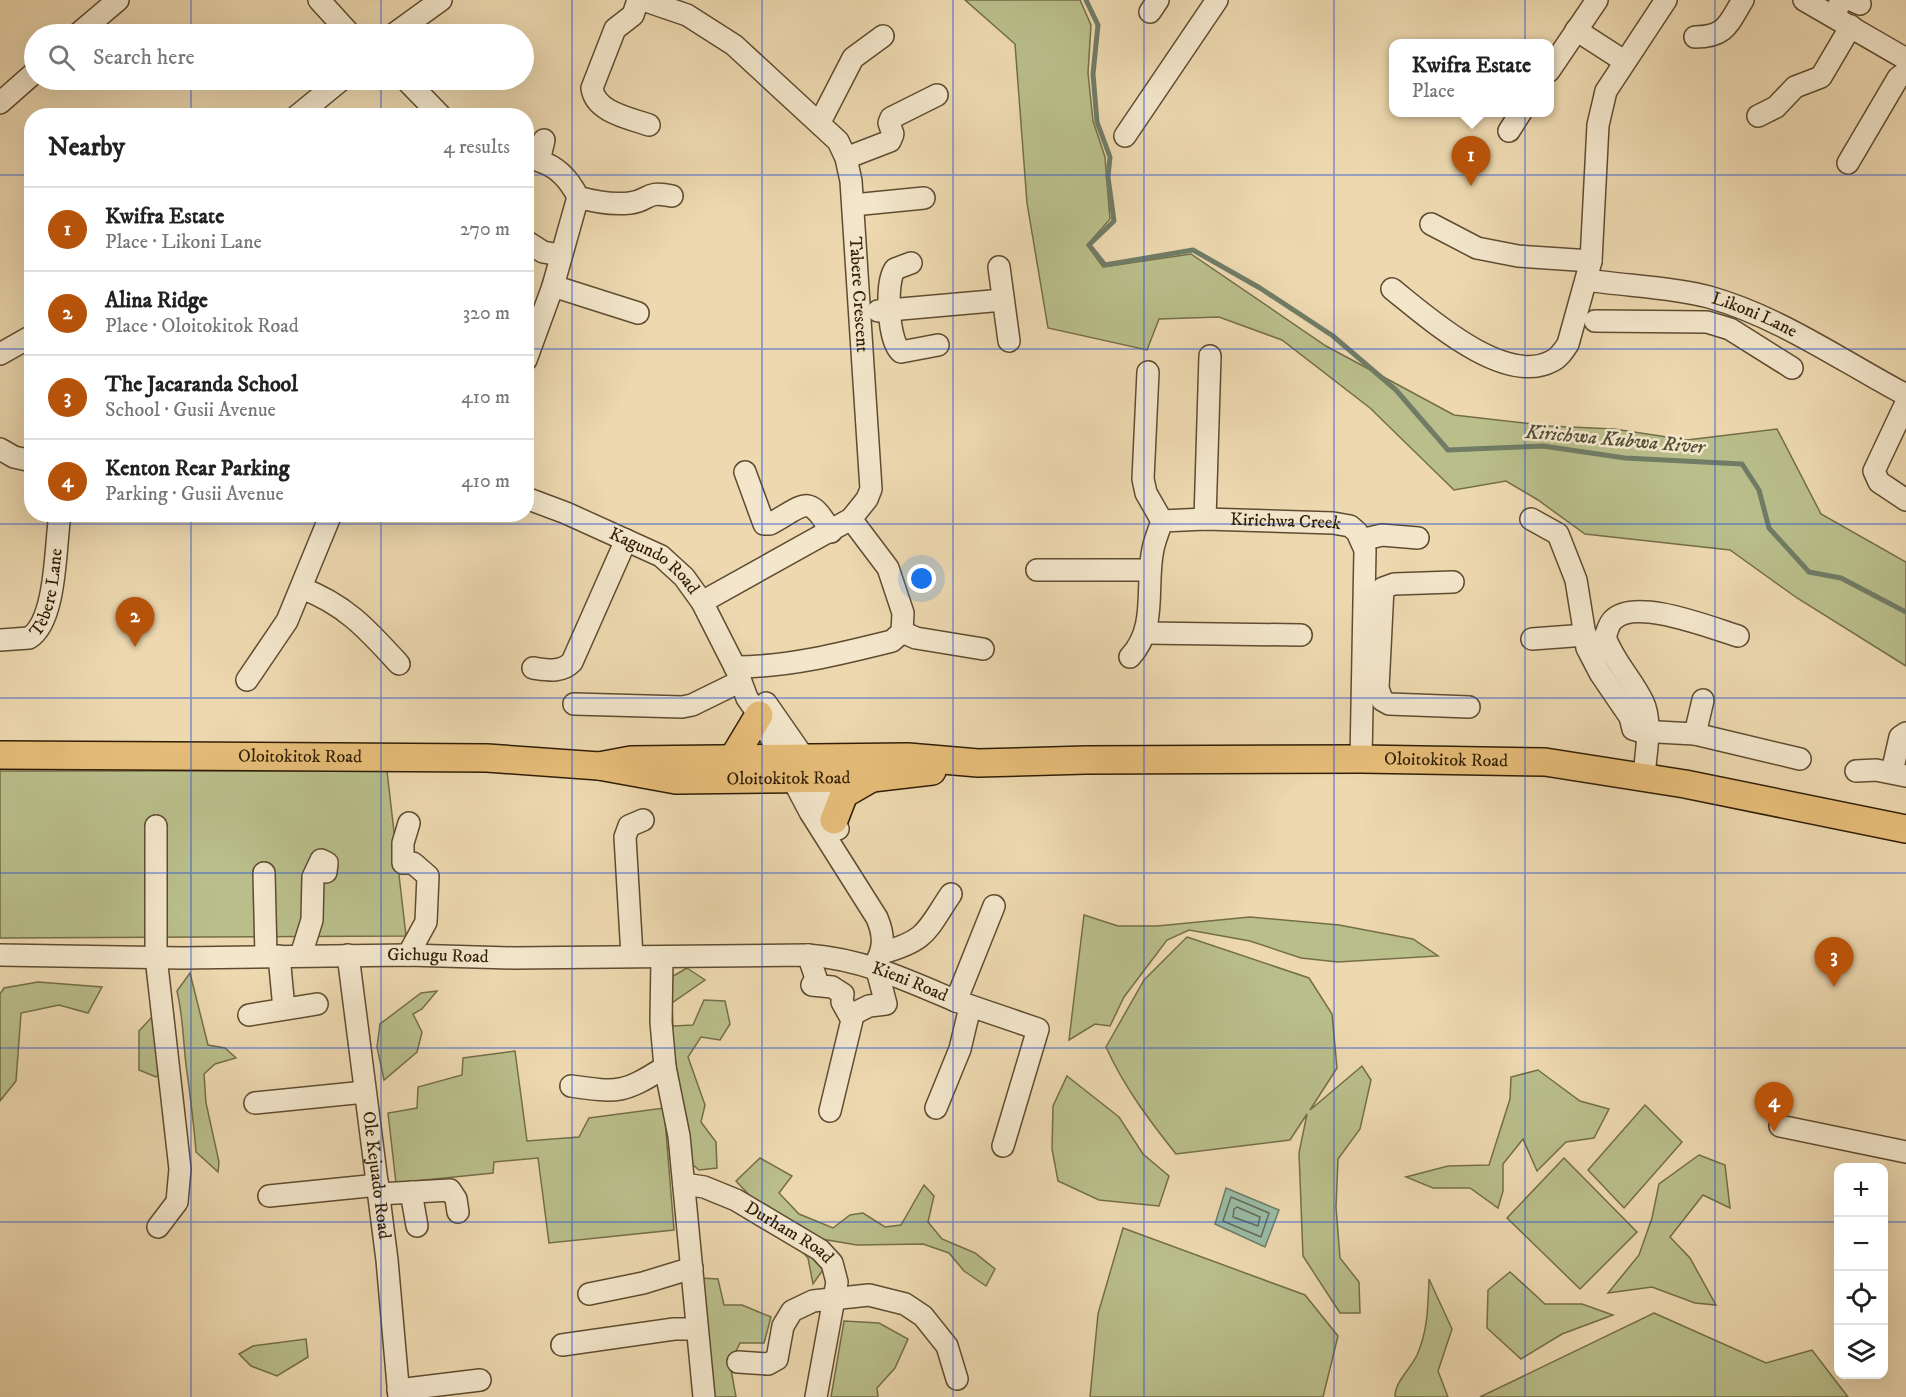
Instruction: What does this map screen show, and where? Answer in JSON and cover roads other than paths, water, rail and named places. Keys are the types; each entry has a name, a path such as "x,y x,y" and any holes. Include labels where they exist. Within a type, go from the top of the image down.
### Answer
{"main road":[{"path":"732,760 759,715"},
{"name":"Oloitokitok Road","path":"0,755 487,758 599,766 676,780 908,757 978,763"},
{"name":"Oloitokitok Road","path":"599,766 631,760 732,760 872,778 978,763 1086,760 1361,759 1545,762 1644,778 1906,830"},
{"path":"834,820 844,794 872,778"}],"street":[{"path":"90,24 118,0"},
{"path":"319,0 341,24"},
{"path":"408,24 441,0"},
{"path":"638,0 633,15 615,29 592,88 593,98 599,104 649,125"},
{"name":"Tabere Crescent","path":"643,0 687,15 734,45 820,122 838,141 846,158 853,205 871,489 864,504 851,519 702,602"},
{"path":"1125,136 1216,0"},
{"path":"1554,63 1597,0"},
{"path":"1392,289 1453,338 1486,356 1504,362 1538,365 1552,361 1568,344 1589,271 1601,108 1606,91 1666,0"},
{"path":"1695,37 1721,33 1743,0"},
{"path":"1804,0 1847,9 1906,59"},
{"path":"1758,116 1776,107 1795,87 1821,77 1847,9"},
{"path":"1576,30 1624,61"},
{"path":"820,122 853,58 883,36"},
{"path":"1848,163 1898,78 1906,72"},
{"path":"0,103 24,82"},
{"path":"307,108 329,90"},
{"path":"416,90 433,108"},
{"path":"846,158 890,141 893,134 891,118 937,95"},
{"path":"1509,131 1518,117"},
{"path":"534,338 553,286 578,197 571,184 561,174 539,160 544,140"},
{"path":"578,197 607,204 617,201 630,203 652,193 672,196"},
{"path":"853,205 924,198"},
{"name":"Likoni Lane","path":"1431,224 1477,248 1708,297 1774,323 1906,395"},
{"path":"534,246 543,252 560,255"},
{"path":"911,263 898,266 892,272 889,282 894,340 900,352 938,345"},
{"path":"999,267 1009,341"},
{"path":"553,286 638,313"},
{"path":"1707,322 1708,297"},
{"path":"861,312 1003,300"},
{"path":"1595,321 1707,322 1730,328 1792,368"},
{"path":"0,354 24,340"},
{"path":"1205,519 1210,356"},
{"path":"1130,657 1139,648 1145,633 1153,548 1162,521 1146,493 1143,479 1148,372"},
{"path":"1906,403 1874,471 1879,482 1906,500"},
{"path":"0,448 14,457 24,459"},
{"path":"745,471 764,524 770,524 805,505 812,505 820,512 831,532"},
{"name":"Kagundo Road","path":"534,501 661,556 684,577 702,602 759,715 799,769"},
{"path":"574,704 682,707 692,705 737,673 892,641 902,632 903,613 888,568 851,519"},
{"name":"Kirichwa Creek","path":"1162,521 1205,519 1333,523 1350,526 1361,540 1365,550 1370,681 1361,759"},
{"path":"1531,519 1558,534 1576,580 1587,648 1600,674 1630,717 1633,729 1647,732 1695,734 1800,759"},
{"name":"Tebere Lane","path":"0,640 29,638 41,627 53,578 59,522"},
{"path":"247,680 287,621 328,522"},
{"path":"1361,540 1382,535 1418,538"},
{"path":"533,668 554,671 566,668 572,662 626,540"},
{"path":"1037,570 1150,570"},
{"path":"1453,582 1394,584 1383,588 1370,681 1389,704 1469,707"},
{"path":"301,588 326,597 349,613 399,664"},
{"path":"1644,778 1648,720 1644,703 1612,656 1605,637 1612,620 1627,612 1646,611 1690,621 1738,636"},
{"path":"902,632 916,638 983,649"},
{"path":"1145,633 1301,635"},
{"path":"1532,639 1551,640 1586,634"},
{"name":"Kagundo Road","path":"737,673 747,677 799,769"},
{"path":"1695,734 1703,700"},
{"path":"1856,771 1862,769 1899,774 1900,737 1906,733"},
{"name":"Kieni Road","path":"799,769 834,820 854,863 864,896"},
{"name":"Kieni Road","path":"799,769 810,812 882,928 878,959 963,1004 994,906"},
{"path":"632,956 625,837 629,826 642,820"},
{"path":"408,955 426,922 428,876 413,863 403,864 403,843 409,823"},
{"path":"156,826 156,957 180,1168 177,1202 158,1227"},
{"path":"301,955 312,920 313,877 321,860 327,863 326,872"},
{"path":"264,873 273,956 284,1009"},
{"path":"851,1015 869,1006 886,1004 878,974 878,959 922,937 951,894"},
{"name":"Gichugu Road","path":"0,955 156,957 408,955 514,958 808,956 878,959"},
{"name":"Ole Kejuado Road","path":"348,955 378,1190 398,1393"},
{"path":"808,956 816,978 812,985 832,987 843,994 842,1002 851,1015 852,1024 830,1112"},
{"path":"662,957 661,1022 665,1067 679,1137 704,1397"},
{"path":"249,1015 317,1004"},
{"path":"936,1108 960,1049 963,1004 1038,1029 1003,1146"},
{"path":"571,1086 611,1092 624,1090 634,1087 665,1067"},
{"path":"255,1103 365,1092"},
{"path":"1780,1126 1906,1152"},
{"name":"Durham Road","path":"684,1184 704,1187 736,1200 820,1250 832,1263 837,1282 816,1397"},
{"path":"269,1196 378,1190 411,1192 450,1190 456,1199 458,1212"},
{"path":"411,1192 417,1226"},
{"path":"589,1294 620,1289 692,1268"},
{"path":"738,1362 761,1365 774,1362 780,1354 783,1326 788,1315 813,1301 869,1296 905,1304 923,1316 947,1346 957,1379"},
{"path":"562,1345 674,1329 697,1329"},
{"path":"398,1393 480,1380"}],"water":[{"path":"1226,1188 1279,1210 1265,1247 1215,1224"}],"waterway":[{"name":"Kirichwa Kubwa River","path":"1086,0 1098,25 1093,74 1097,122 1110,157 1108,177 1114,221 1089,245 1105,265 1193,250 1260,288 1333,336 1396,390 1448,450 1543,446 1625,458 1742,464 1759,490 1769,528 1809,572 1841,578 1906,612"}],"place":[{"name":"Kwifra Estate","path":"1471,186"},
{"name":"Alina Ridge","path":"135,647"},
{"name":"The Jacaranda School","path":"1834,987"},
{"name":"Kenton Rear Parking","path":"1774,1132"}]}
